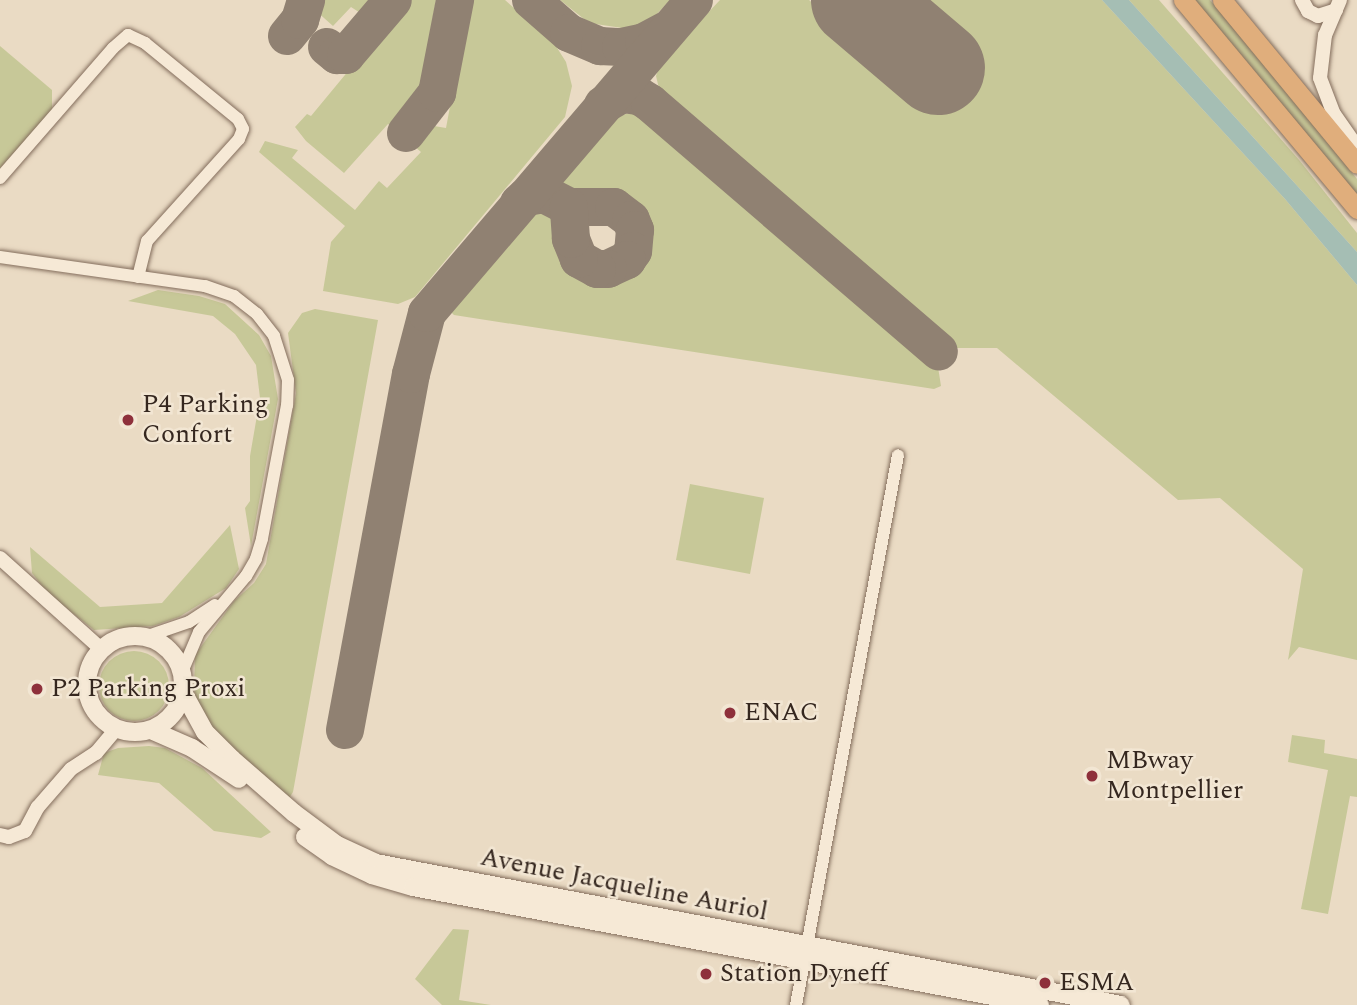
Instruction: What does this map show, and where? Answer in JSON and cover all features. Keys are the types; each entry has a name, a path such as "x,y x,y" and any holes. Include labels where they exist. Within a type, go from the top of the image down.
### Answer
{"highway":[{"path":"1183,0 1357,209"},
{"path":"1222,0 1357,164"}],"main road":[{"path":"129,636 145,637 168,649 182,672 183,692 172,715 151,730 133,733 116,729 102,721 92,708 86,693 89,670 101,649 114,640 129,636"},
{"name":"Avenue Jacqueline Auriol","path":"183,692 205,732 232,759 294,813 337,845 376,863 1040,1005"},
{"name":"Avenue Jacqueline Auriol","path":"151,730 214,760 332,856 372,875 413,887 1121,1005"}],"street":[{"path":"1302,0 1312,15 1324,16 1339,4"},
{"path":"1339,4 1321,50 1320,78 1334,114 1357,148"},
{"path":"0,178 128,34 145,43 238,119 243,129 239,139 147,241 138,277"},
{"path":"0,257 205,286 234,296 257,314 274,336 288,380 287,405 262,539 256,559 246,576 199,632 182,672"},
{"path":"796,1005 898,455"},
{"path":"0,558 101,649"},
{"path":"145,637 189,622 224,599"},
{"path":"0,835 9,837 25,831 38,807 71,769 96,753 116,729"}],"green space":[{"path":"323,0 378,0 365,16 351,7 333,26 315,10"},
{"path":"407,0 436,0 416,110 397,131 388,124 344,173 306,141 295,127 307,114 311,116"},
{"path":"470,0 505,0 554,43 566,62 572,86 565,117 415,297 398,304 323,291 331,242 345,226 259,152 265,141 298,150 292,158 355,210 379,181 387,188 421,152 408,141 422,124 446,128"},
{"path":"560,0 670,0 654,17 629,29 589,23"},
{"path":"720,0 809,0 917,93 959,44 908,0 1102,0 1285,199 1357,285 1357,660 1299,647 1288,660 1303,569 1220,498 1178,500 997,348 952,348 661,97 656,76 660,64"},
{"path":"1129,0 1159,0 1300,161 1357,233 1357,252"},
{"path":"1192,0 1210,0 1255,53 1357,179 1357,195"},
{"path":"0,46 52,90 52,111 0,168"},
{"path":"630,113 651,117 938,367 941,386 934,389 454,315 448,309 539,204 561,224 563,250 570,265 581,274 608,281 620,279 634,269 642,257 645,236 643,219 631,204 614,195 591,194 581,198 560,181 614,117"},
{"path":"158,290 199,296 225,304 259,335 271,356 278,399 251,546 245,508 250,501 250,456 260,398 256,365 235,334 213,316 128,301"},
{"path":"315,309 378,320 293,792 288,800 221,740 198,708 194,690 195,655 234,601 254,583 266,564 296,393 288,333 302,313"},
{"path":"690,484 764,498 750,574 676,560"},
{"path":"230,525 239,569 226,588 179,617 153,626 94,630 47,593 32,573 30,547 100,607 162,603"},
{"path":"141,651 154,657 163,666 167,672 167,700 159,711 148,719 127,721 109,711 101,700 99,679 109,661 120,653"},
{"path":"1292,735 1325,740 1324,753 1357,759 1357,797 1350,796 1328,914 1301,909 1328,770 1288,762"},
{"path":"118,748 165,748 202,768 271,832 261,838 214,831 159,783 98,775 104,753"},
{"path":"453,929 469,930 459,1000 491,1005 442,1005 415,979"}],"shaded area":[{"path":"1102,0 1129,0 1357,252 1357,285 1285,199"}],"taxiway":[{"path":"287,36 300,20 306,0"},
{"path":"327,47 337,55 346,55 393,0"},
{"path":"406,133 437,93 455,0"},
{"path":"531,0 569,33 600,46 621,47 644,42 667,30"},
{"path":"345,730 411,374 427,313 694,0"},
{"path":"603,105 622,94 639,96 650,103 939,352"},
{"path":"519,203 526,197 544,194 569,207 614,207 631,220 635,230 633,251 627,260 608,269 597,269 579,259 571,239 569,207"}],"runway":[{"path":"858,0 938,68"}],"place":[{"name":"P4 Parking Confort","path":"128,420"},
{"name":"P2 Parking Proxi","path":"37,689"},
{"name":"ENAC","path":"730,713"},
{"name":"MBway Montpellier","path":"1092,776"},
{"name":"Station Dyneff","path":"706,974"},
{"name":"ESMA","path":"1045,983"}]}
